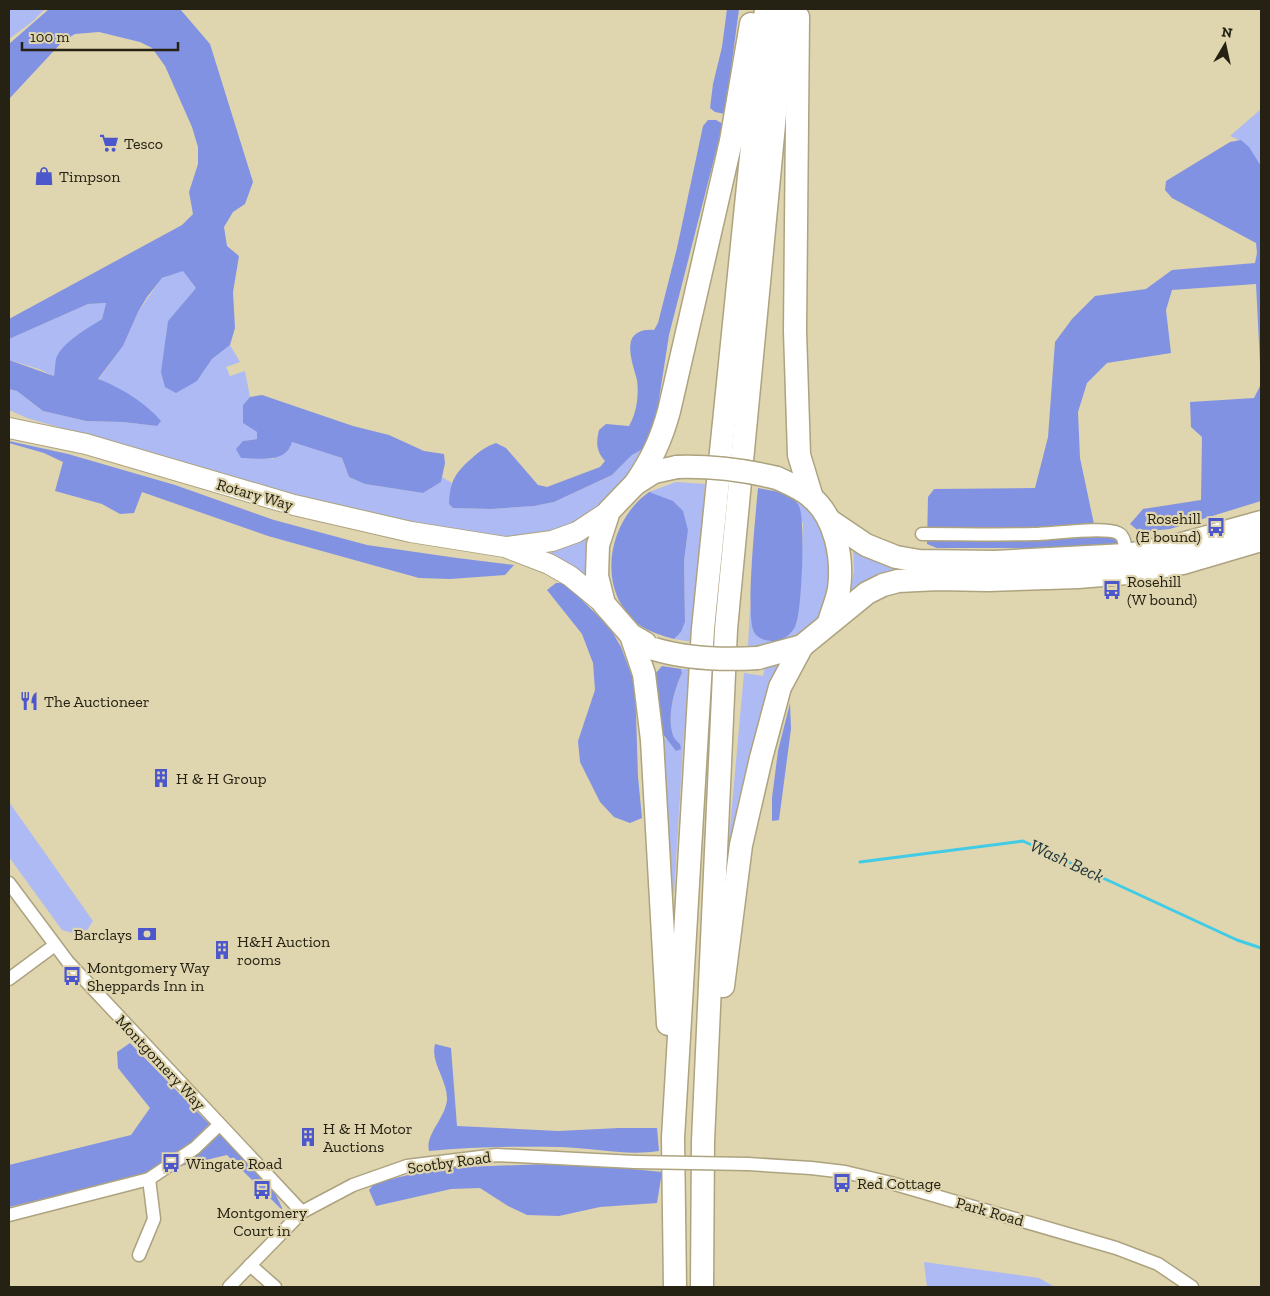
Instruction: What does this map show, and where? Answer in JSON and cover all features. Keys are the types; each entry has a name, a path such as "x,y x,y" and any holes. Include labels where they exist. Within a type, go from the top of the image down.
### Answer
{"highway":[{"path":"754,9 732,141 664,428 650,462 635,484 609,511 598,545 597,576 604,604 631,635 654,649 670,654 732,660 758,658 802,646"},
{"path":"673,1138 703,629 766,9"},
{"path":"702,1287 703,1142 726,629 786,9"},
{"path":"798,9 794,331 798,455 812,498"},
{"path":"635,484 654,472 677,467 698,466 752,472 777,478 798,487 812,498 829,520 866,545 896,557 919,561 1183,563 1261,540"},
{"path":"829,520 839,552 838,589 829,622"},
{"path":"703,1142 742,845 780,687 802,646 829,622 867,593 883,585 898,581 1078,577 1126,564 1171,547 1261,522"},
{"path":"631,635 644,674 652,740 673,1138 674,1287"}],"main road":[{"name":"Rotary Way","path":"9,428 86,444 294,505 411,532 505,548 549,564 570,576 604,604"},
{"name":"Rotary Way","path":"505,548 552,541 577,532 609,511"}],"street":[{"path":"922,534 1035,534 1113,531 1120,533 1123,537 1126,564"},
{"name":"Montgomery Way","path":"9,883 68,962 302,1212"},
{"path":"9,980 56,945"},
{"path":"9,1215 149,1179 195,1148 219,1125"},
{"name":"Scotby Road","path":"229,1287 302,1212 353,1185 407,1166 498,1155 635,1162 748,1164"},
{"name":"Park Road","path":"748,1164 845,1172 900,1186 1116,1248 1158,1264 1192,1287"},
{"path":"139,1254 154,1219 149,1179"},
{"path":"250,1265 275,1287"}],"shaded area":[{"path":"9,9 45,9 33,21 9,39"},
{"path":"49,9 180,9 210,44 253,182 245,204 233,212 224,227 227,246 239,256 233,292 235,328 230,345 212,359 197,381 176,393 165,387 161,372 168,321 196,288 183,271 162,278 147,297 123,346 98,379 124,391 148,408 161,421 157,426 123,422 86,421 43,411 17,391 9,389 9,360 54,376 56,359 63,347 102,319 106,303 88,304 9,339 9,319 182,225 193,214 189,192 198,164 198,147 192,127 165,66 152,48 140,42 99,32 75,34 63,41 9,99 9,44"},
{"path":"727,9 739,9 725,114 715,112 710,108 713,84 722,47"},
{"path":"1261,109 1261,166 1248,148 1230,136"},
{"path":"708,120 716,120 723,124 669,335 659,399 662,414 652,444 632,455 612,475 554,502 534,506 491,509 453,508 449,504 454,478 466,463 489,446 496,443 506,448 538,485 547,487 600,467 605,461 598,447 599,430 606,424 629,426 636,409 638,391 631,355 631,341 637,333 644,330 654,330 658,323 677,248 703,126"},
{"path":"1241,140 1249,147 1261,166 1261,383 1256,284 1172,290 1166,310 1171,353 1107,363 1087,383 1078,412 1080,458 1094,524 1120,541 1119,548 937,548 927,544 928,497 934,489 1035,488 1048,437 1055,342 1072,319 1095,296 1146,289 1172,270 1255,263 1256,243 1172,198 1165,190 1166,181 1230,142"},
{"path":"183,270 196,288 168,321 162,372 197,381 212,359 230,345 240,362 226,367 230,376 245,371 250,397 243,405 257,432 257,439 243,441 260,458 273,459 292,442 342,458 349,477 365,484 423,493 441,482 442,477 452,483 449,504 453,508 491,509 534,506 554,502 612,475 632,455 652,444 634,478 574,528 512,537 445,528 333,507 27,418 9,410 9,389 17,391 43,411 86,421 123,422 157,426 98,380 123,346 138,312 161,279"},
{"path":"106,303 102,319 78,335 54,376 39,369 9,360 9,339 88,304"},
{"path":"1261,384 1261,501 1170,529 1140,532 1130,524 1143,509 1201,500 1202,437 1191,427 1190,402 1254,398"},
{"path":"262,395 353,426 389,435 424,451 444,454 445,463 441,482 423,493 365,484 349,477 342,458 292,442 289,449 278,457 263,459 241,458 236,449 243,441 257,439 257,432 243,423 243,405 250,397"},
{"path":"9,441 68,454 175,485 274,520 367,545 514,565 505,575 450,579 419,578 268,536 142,492 134,513 120,514 102,504 55,491 63,462 44,453 9,443"},
{"path":"676,482 705,484 693,642 674,639 681,632 685,622 684,561 688,530 649,492"},
{"path":"758,488 790,494 799,505 802,518 802,570 797,619 791,633 777,641 760,638 754,632 752,622 752,563"},
{"path":"649,492 673,501 683,511 688,530 684,561 685,622 681,632 674,639 650,631 638,624 621,603 613,582 612,553 621,525 638,501"},
{"path":"790,494 801,498 833,531 827,610 807,628 778,645 748,646 750,607 753,631 796,626 801,586 803,524"},
{"path":"595,528 595,583 569,564 551,554 552,550"},
{"path":"853,546 900,562 901,574 849,598 854,571"},
{"path":"556,583 565,583 610,628 621,647 635,684 638,777 642,818 630,823 614,817 600,802 580,762 578,741 595,690 593,663 582,634 547,590"},
{"path":"788,662 727,909 727,861 744,673 763,676 765,667"},
{"path":"662,666 681,669 682,673 676,687 671,712 671,728 681,749 676,751 655,724 654,675"},
{"path":"681,669 691,669 683,746 674,894 671,890 655,724 665,739 680,744 676,740 671,728 671,712 676,687 682,673"},
{"path":"790,703 791,729 779,820 772,821 772,798 778,751"},
{"path":"9,802 93,921 87,930 73,933 62,930 9,857"},
{"path":"130,1043 273,1189 284,1212 227,1155 9,1207 9,1165 131,1135 150,1108 118,1068 117,1052"},
{"path":"435,1044 451,1048 457,1126 558,1131 657,1128 659,1151 634,1153 560,1147 527,1147 429,1151 432,1132 443,1114 447,1100 445,1085 435,1058"},
{"path":"573,1163 662,1172 657,1203 600,1207 559,1216 527,1215 508,1206 480,1188 451,1189 376,1206 369,1190 375,1183 437,1168"},
{"path":"924,1262 1039,1278 1055,1287 927,1287"}],"waterway":[{"name":"Wash Beck","path":"860,862 1023,841 1237,940 1261,948"}],"place":[{"name":"Tesco","path":"109,143"},
{"name":"Timpson","path":"44,176"},
{"name":"Rosehill (E bound)","path":"1216,527"},
{"name":"Rosehill (W bound)","path":"1112,590"},
{"name":"The Auctioneer","path":"29,701"},
{"name":"H & H Group","path":"161,778"},
{"name":"Barclays","path":"147,934"},
{"name":"H&H Auction rooms","path":"222,950"},
{"name":"Montgomery Way Sheppards Inn in","path":"72,976"},
{"name":"H & H Motor Auctions","path":"308,1137"},
{"name":"Wingate Road","path":"171,1163"},
{"name":"Red Cottage","path":"842,1183"},
{"name":"Montgomery Court in","path":"262,1190"}]}
